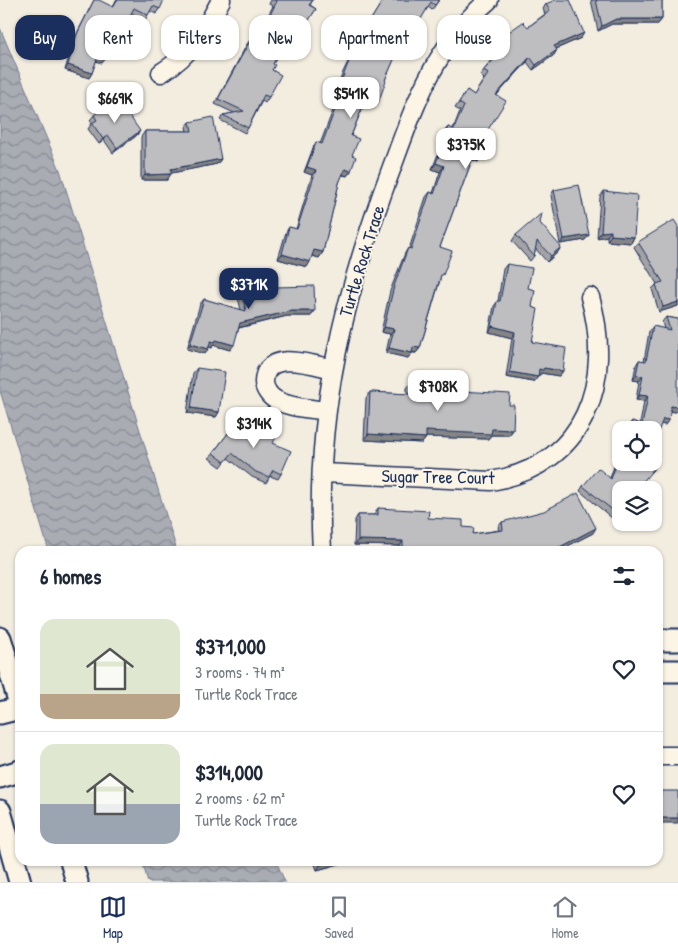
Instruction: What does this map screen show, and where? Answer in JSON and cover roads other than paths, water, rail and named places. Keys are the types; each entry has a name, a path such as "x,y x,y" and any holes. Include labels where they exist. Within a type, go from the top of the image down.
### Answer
{"main road":[{"path":"0,638 15,688"},
{"path":"663,640 678,640"},
{"path":"663,671 678,671"},
{"path":"0,713 15,709"},
{"path":"0,777 15,772"},
{"path":"0,811 15,864"},
{"path":"15,866 20,882"},
{"path":"72,866 77,882"}],"street":[{"path":"161,73 177,63 194,46 221,0"},
{"name":"Turtle Rock Trace","path":"322,546 325,411 352,285 420,90 448,44 489,0"},
{"name":"Sugar Tree Court","path":"323,473 491,481 516,476 540,465 570,440 591,402 600,347 598,321 590,296"},
{"path":"325,411 275,400 268,393 264,379 268,368 276,362 292,361 333,369"},
{"path":"663,756 678,756"}],"water":[{"path":"0,28 60,170 175,546 47,546 0,391"},
{"path":"143,866 278,866 285,882 148,882"}]}
